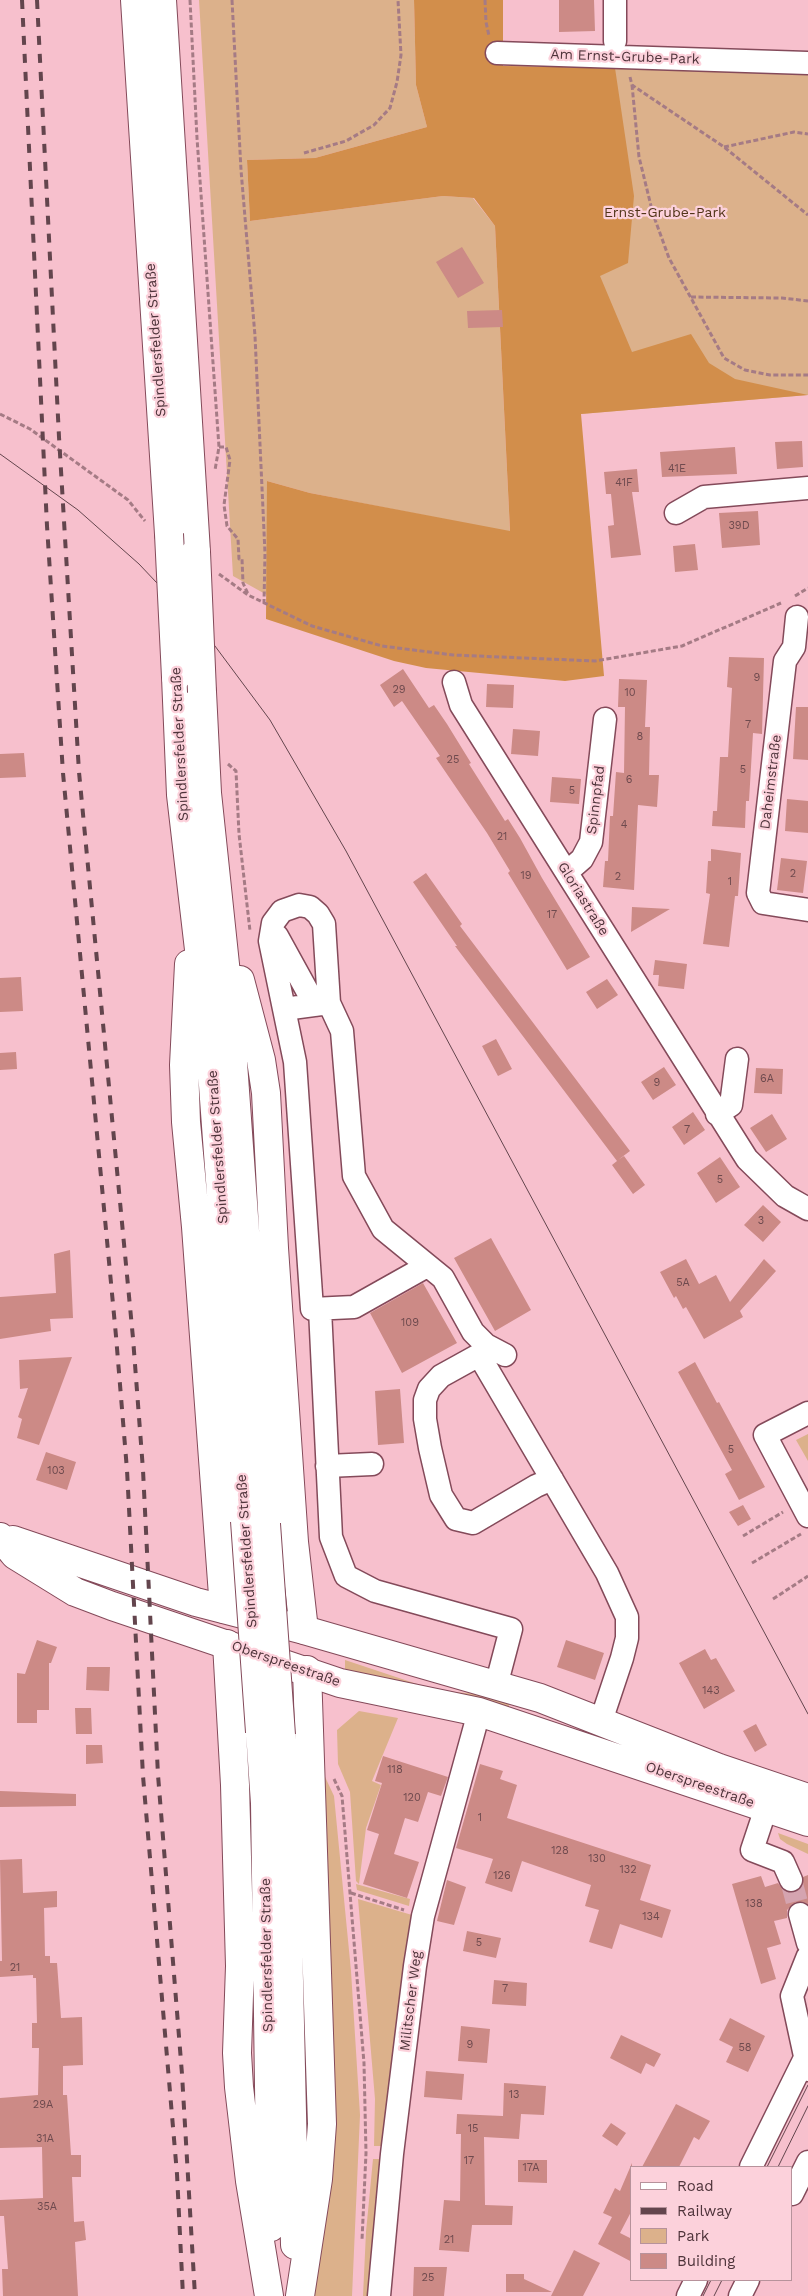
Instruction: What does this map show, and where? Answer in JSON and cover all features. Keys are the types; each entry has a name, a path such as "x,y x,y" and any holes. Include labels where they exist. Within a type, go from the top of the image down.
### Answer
{"main road":[{"name":"Spindlersfelder Straße","path":"135,0 159,529 176,677 181,795 207,909 237,1097 256,1523 271,1733 285,1805 296,2296"},
{"name":"Spindlersfelder Straße","path":"162,0 196,552 207,792 207,909 186,1009 184,1065 186,1122 197,1236 236,1785 240,1956 237,2053 238,2087 268,2296"},
{"path":"207,909 261,1060 266,1093 274,1248 294,1542 307,1670 322,2124 318,2179 300,2296"},
{"name":"Oberspreestraße","path":"0,1536 196,1602 304,1630 540,1698 710,1764 808,1798"},
{"name":"Oberspreestraße","path":"0,1536 15,1555 75,1592 307,1670 340,1683 479,1712 592,1748 808,1822"},
{"path":"592,1748 601,1721"},
{"name":"Spindlersfelder Straße","path":"271,1733 265,1803 272,2296"}],"street":[{"path":"615,0 621,49"},
{"name":"Am Ernst-Grube-Park","path":"497,53 621,49 808,63"},
{"path":"676,513 704,497 808,488"},
{"name":"Daheimstraße","path":"797,616 794,647 785,661 758,893 763,903 808,910"},
{"name":"Gloriastraße","path":"454,682 461,705 747,1159 785,1196 808,1209"},
{"name":"Spinnpfad","path":"567,872 582,859 591,842 605,719"},
{"path":"322,1004 324,924 318,914 310,908 299,905 282,911 273,923 270,941 296,1062 312,1309 354,1307 427,1266"},
{"path":"273,923 278,940 342,1032 354,1176 383,1229 443,1278 473,1332 486,1345 505,1355"},
{"path":"284,1008 322,1004"},
{"path":"717,1114 731,1105 737,1059"},
{"path":"320,1309 331,1537 346,1576 375,1591 510,1629 496,1686"},
{"path":"552,1480 536,1486 473,1523 456,1520 440,1495 435,1474 425,1419 425,1400 429,1389 441,1376 479,1355 607,1573 627,1617 626,1638 622,1658 601,1721"},
{"path":"800,1512 765,1435 808,1413"},
{"path":"327,1466 372,1464"},
{"name":"Militscher Weg","path":"379,2296 392,2154 423,1916 479,1712"},
{"path":"766,1808 752,1850 783,1862 791,1880"},
{"path":"800,1914 808,1943"},
{"path":"752,2166 806,2065 792,1996 808,1956"},
{"path":"793,2192 808,2162"},
{"path":"688,2296 696,2281"},
{"path":"740,2296 748,2281"}],"path":[{"path":"190,0 197,138 218,447 217,466 213,475"},
{"path":"232,0 241,170 255,336 265,553 264,603"},
{"path":"304,153 346,142 374,125 390,108 397,82 401,55 398,0"},
{"path":"485,0 486,22 490,40 497,53"},
{"path":"621,49 632,85 639,157 653,214 669,258 724,358 745,370 770,375 808,375"},
{"path":"632,85 724,147 808,215"},
{"path":"724,147 794,132 808,134"},
{"path":"691,297 782,298 808,301"},
{"path":"0,414 30,429 128,500 141,518 159,529"},
{"path":"218,447 226,447 230,460 224,505 227,526 238,539 239,559 242,559 243,583 248,594"},
{"path":"217,573 264,603 312,626 382,646 453,655 595,661 682,646 788,600 808,588"},
{"path":"742,1536 800,1512"},
{"path":"752,1563 808,1529"},
{"path":"773,1599 808,1576"},
{"path":"332,1774 342,1796 352,1894 364,2063 366,2153 361,2248"},
{"path":"352,1894 423,1916"}],"green space":[{"path":"199,0 414,0 416,85 427,127 315,158 247,160 250,221 443,196 473,198 495,226 510,532 310,493 267,481 267,595 233,576"},
{"name":"Ernst-Grube-Park","path":"503,66 808,73 808,395 581,414"},
{"path":"808,1434 808,1461 796,1440"},
{"path":"345,1660 426,1687 485,1695 509,1702 509,1708 345,1672"},
{"path":"359,1711 398,1718 372,1781 381,1785 366,1828 359,1884 356,1881 350,1792 338,1764 337,1730"},
{"path":"319,1764 334,1796 351,1971 360,2115 352,2296 315,2296"},
{"path":"778,1833 808,1844 808,1854 787,1844 780,1839"},
{"path":"356,1884 410,1899 409,1906 357,1890"},
{"path":"358,1899 412,1915 402,1980 383,2146 374,2146 375,2099"},
{"path":"373,2159 382,2159 370,2296 363,2296 366,2232"}],"shaded area":[{"path":"414,0 503,0 503,66 615,68 634,196 628,263 600,276 632,352 691,334 709,363 735,379 808,395 581,414 604,676 565,681 426,668 394,661 266,619 267,481 310,493 510,531 495,226 474,198 443,196 250,221 247,160 315,158 427,127 416,85"}],"building":[{"path":"559,0 594,0 595,31 559,32"},
{"path":"462,247 484,283 458,298 436,262"},
{"path":"502,310 503,327 468,328 467,311"},
{"path":"802,441 803,467 777,469 775,442"},
{"path":"735,447 737,474 662,477 660,452"},
{"path":"637,469 639,492 632,492 641,555 611,558 608,526 614,525 611,494 606,494 604,472"},
{"path":"758,511 760,545 722,548 719,513"},
{"path":"695,544 698,570 675,572 673,546"},
{"path":"729,657 764,658 762,734 753,733 749,801 746,801 745,828 712,826 713,811 717,811 720,757 728,757 732,688 727,687"},
{"path":"403,669 429,708 434,705 447,724 471,763 469,764 505,821 508,819 520,838 590,957 567,970 508,873 510,871 487,833 436,758 440,756 402,701 394,707 380,685"},
{"path":"619,679 647,680 645,727 650,727 649,775 659,775 657,807 638,805 634,890 603,887 605,861 608,861 610,816 613,816 616,772 624,773 625,707 618,707"},
{"path":"487,684 514,685 513,708 486,707"},
{"path":"796,707 808,707 808,760 793,759"},
{"path":"513,729 540,731 538,756 511,754"},
{"path":"24,753 26,777 0,778 0,754"},
{"path":"552,777 581,779 579,804 550,802"},
{"path":"787,799 808,801 808,833 785,831"},
{"path":"711,849 741,853 738,896 735,896 729,947 703,944 710,894 706,893 708,861 711,861"},
{"path":"781,858 807,861 803,893 777,890"},
{"path":"426,873 462,924 460,926 630,1151 618,1160 624,1156 645,1185 633,1194 612,1165 617,1161 455,946 457,946 413,882"},
{"path":"632,907 670,909 631,932"},
{"path":"655,960 687,964 684,989 658,986 659,975 653,975"},
{"path":"21,977 23,1011 0,1012 0,978"},
{"path":"607,979 618,995 597,1009 586,992"},
{"path":"496,1039 512,1069 498,1076 482,1046"},
{"path":"16,1052 17,1069 0,1070 0,1053"},
{"path":"664,1067 676,1085 653,1100 641,1082"},
{"path":"756,1068 783,1069 782,1094 754,1093"},
{"path":"693,1112 705,1130 684,1145 672,1127"},
{"path":"772,1114 787,1139 766,1152 750,1128"},
{"path":"720,1157 740,1187 716,1203 697,1173"},
{"path":"763,1205 781,1222 763,1242 744,1225"},
{"path":"491,1238 531,1310 495,1331 454,1258"},
{"path":"70,1250 73,1318 50,1319 51,1331 0,1339 0,1297 56,1293 54,1254"},
{"path":"686,1259 699,1284 716,1275 730,1302 764,1259 776,1271 740,1311 743,1317 704,1339 686,1307 683,1309 676,1296 674,1298 660,1272"},
{"path":"423,1283 457,1343 402,1373 370,1313"},
{"path":"72,1357 39,1445 17,1438 22,1419 18,1417 28,1388 20,1389 19,1360"},
{"path":"695,1362 765,1487 739,1500 725,1474 732,1470 678,1372"},
{"path":"400,1389 404,1443 378,1445 375,1391"},
{"path":"46,1452 76,1462 67,1490 36,1480"},
{"path":"743,1505 751,1519 738,1526 729,1512"},
{"path":"37,1640 57,1647 51,1663 49,1663 49,1710 37,1710 37,1723 17,1723 17,1673 25,1674"},
{"path":"566,1640 604,1653 595,1680 557,1667"},
{"path":"705,1649 711,1660 716,1658 735,1691 704,1709 679,1663"},
{"path":"87,1667 110,1667 109,1691 86,1690"},
{"path":"75,1708 91,1708 92,1734 76,1734"},
{"path":"756,1724 767,1745 755,1752 743,1731"},
{"path":"86,1745 102,1745 103,1763 86,1764"},
{"path":"383,1756 448,1777 441,1796 428,1792 418,1822 405,1818 394,1854 419,1862 407,1898 363,1884 379,1834 367,1830 382,1783 375,1781"},
{"path":"480,1764 503,1771 500,1779 517,1785 507,1818 651,1865 640,1900 671,1910 662,1938 620,1924 612,1949 589,1942 599,1910 585,1906 591,1885 522,1861 512,1892 485,1883 493,1859 456,1848"},
{"path":"0,1791 76,1794 76,1806 0,1807"},
{"path":"22,1859 23,1893 57,1891 57,1907 44,1908 45,1956 50,1956 50,1963 57,1963 61,2018 82,2017 83,2065 63,2066 63,2095 67,2095 71,2155 81,2155 81,2177 72,2177 74,2222 84,2221 86,2240 75,2242 78,2296 3,2296 2,2269 8,2269 4,2216 0,2216 0,2200 43,2198 42,2147 0,2148 0,2098 38,2095 39,2048 32,2048 32,2023 37,2023 36,1978 33,1978 33,1975 0,1977 0,1961 2,1961 0,1860"},
{"path":"808,1875 808,1904 796,1902 787,1910 787,1918 774,1921 781,1944 767,1948 776,1979 761,1984 732,1884 761,1876 765,1887 778,1883 783,1890 790,1893 801,1888 803,1877"},
{"path":"447,1880 466,1887 454,1925 437,1921"},
{"path":"467,1931 501,1938 496,1958 463,1951"},
{"path":"494,1980 527,1983 526,2006 492,2004"},
{"path":"730,2018 765,2036 748,2072 726,2062 733,2047 719,2040"},
{"path":"461,2026 490,2029 487,2063 458,2061"},
{"path":"621,2035 661,2054 654,2067 646,2063 641,2074 610,2058"},
{"path":"426,2071 464,2074 462,2100 424,2097"},
{"path":"504,2083 546,2086 544,2115 521,2114 519,2139 484,2137 485,2205 513,2206 512,2225 472,2225 469,2252 439,2250 444,2200 460,2201 461,2134 456,2134 457,2114 503,2116"},
{"path":"676,2104 710,2121 699,2140 694,2137 680,2166 643,2166"},
{"path":"611,2123 626,2133 617,2146 602,2136"},
{"path":"518,2160 547,2160 547,2183 518,2182"},
{"path":"630,2168 630,2214 620,2233 630,2238 630,2261 598,2244 612,2217 603,2213 615,2188 620,2191"},
{"path":"574,2250 600,2263 583,2296 551,2296"},
{"path":"414,2267 447,2267 444,2296 413,2296"},
{"path":"506,2274 524,2274 524,2279 552,2292 506,2292"}],"tunnel":[{"path":"791,1880 800,1914"}],"tram line":[{"path":"0,454 78,510 139,564 209,638 270,720 346,851 808,1714"},
{"path":"768,2166 808,2085"},
{"path":"778,2166 808,2106"},
{"path":"703,2296 710,2281"},
{"path":"714,2296 722,2281"}],"railway":[{"path":"22,0 47,526 63,773 127,1470 143,1776 177,2174 183,2296"},
{"path":"37,0 59,437 79,772 133,1338 143,1470 158,1775 182,2074 195,2296"}]}
